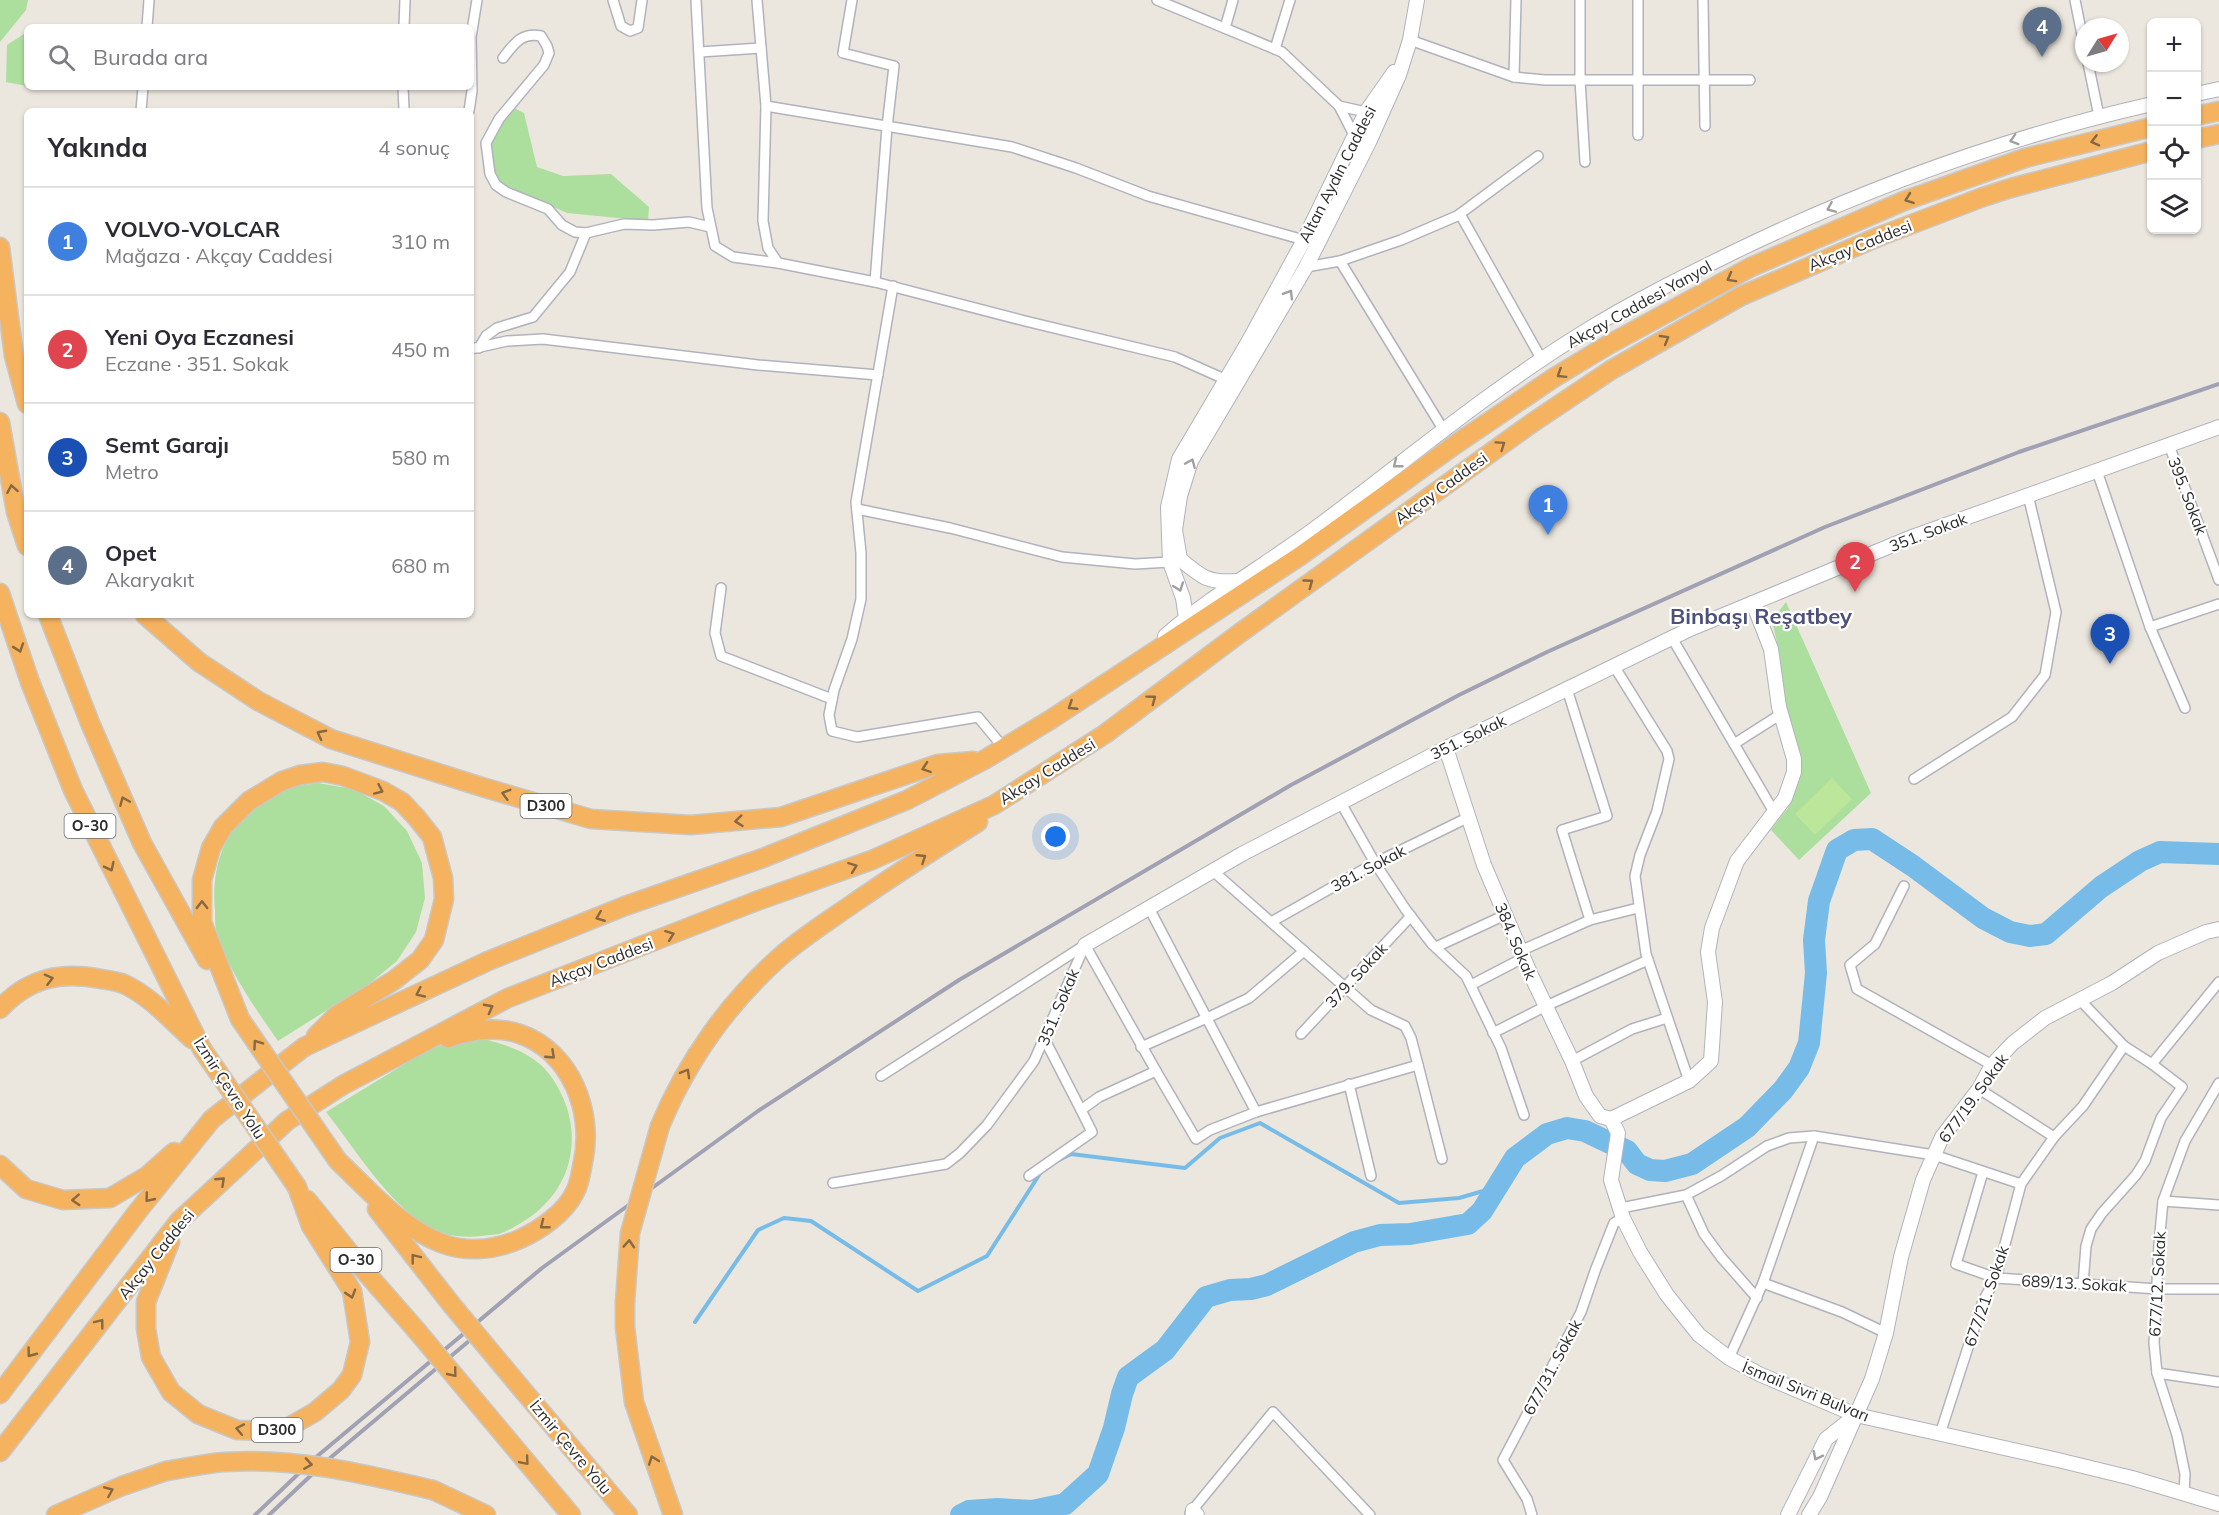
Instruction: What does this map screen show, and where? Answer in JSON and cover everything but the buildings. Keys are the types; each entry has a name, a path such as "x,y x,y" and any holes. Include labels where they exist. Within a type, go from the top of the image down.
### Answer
{"highway":[{"path":"2201,115 2219,111"},
{"name":"Akçay Caddesi","path":"0,1394 138,1211 212,1119 304,1047 488,961 626,906 785,849 907,800 984,759 1050,720 1300,556 1456,444 1555,377 1608,345 1751,267 1904,201 2025,158 2147,128"},
{"path":"2201,138 2219,134"},
{"name":"Akçay Caddesi","path":"0,1452 179,1221 287,1121 342,1085 508,998 754,902 872,860 994,805 1105,734 1250,626 1532,423 1611,370 1741,296 1869,241 1983,197 2147,152"},
{"path":"0,247 14,356 24,393"},
{"path":"0,422 16,512 24,537"},
{"name":"İzmir Çevre Yolu","path":"0,593 30,682 73,790 202,1049 297,1187 362,1268 417,1330 571,1515"},
{"name":"İzmir Çevre Yolu","path":"49,618 90,723 142,843 240,1019 338,1161 451,1304 628,1515"},
{"name":"D300","path":"148,618 199,662 258,701 331,739 591,819 691,825 781,817 938,764 984,759"},
{"path":"240,1019 202,922 202,880 211,848 223,827 249,801 282,781 300,776 324,772 343,776 383,791 402,802 432,837 443,878 444,899 434,939 420,960 393,981 337,1015 304,1047"},
{"path":"673,1515 634,1402 625,1328 630,1233 660,1126 670,1101 707,1039 731,1008 781,956 869,893 982,820 994,805"},
{"path":"0,1009 11,997 46,978 81,975 123,983 157,1006 202,1049"},
{"path":"338,1161 409,1227 440,1243 462,1250 510,1244 531,1234 563,1208 575,1193 586,1150 583,1108 573,1080 541,1045 520,1034 500,1030 479,1030 451,1037 342,1085"},
{"path":"0,1165 26,1189 63,1200 110,1198 147,1176 212,1119"},
{"name":"D300","path":"179,1221 146,1302 146,1329 151,1357 171,1392 198,1414 237,1430 273,1431 287,1428 315,1413 341,1390 352,1375 360,1342 352,1291 311,1226 297,1187"},
{"path":"56,1515 122,1486 166,1471 225,1462 297,1463 359,1472 433,1490 486,1515"}],"main road":[{"path":"1404,59 1417,0"},
{"name":"Altan Aydın Caddesi","path":"1238,581 1216,582 1199,575 1180,559 1175,530 1180,496 1191,462 1344,161 1354,135 1366,112 1404,59"},
{"name":"Altan Aydın Caddesi","path":"1186,618 1183,598 1170,562 1168,507 1179,459 1306,267 1379,121 1404,59"},
{"path":"2201,93 2219,89"},
{"name":"Akçay Caddesi Yanyol","path":"1186,618 1312,531 1443,429 1542,360 1584,332 1691,273 1789,225 1952,161 2048,129 2147,105"},
{"name":"351. Sokak","path":"1085,945 1213,871 1341,802 1672,638 1912,537 2219,427"},
{"path":"1611,1119 1689,1082 1711,1061 1715,1002 1708,952 1712,928 1737,861 1785,798 1794,772 1794,759 1781,714 1772,649 1753,603"},
{"path":"1121,674 1186,618"},
{"name":"384. Sokak","path":"1446,748 1484,865 1522,954 1586,1096 1600,1116 1611,1119"},
{"name":"677/19. Sokak","path":"1809,1515 1820,1497 1872,1379 1886,1333 1901,1257 1923,1180 1942,1137 1979,1089 1992,1065 2013,1043 2045,1018 2080,1000 2158,953 2206,932 2219,929"},
{"name":"İsmail Sivri Bulvarı","path":"1611,1119 1618,1133 1611,1180 1622,1213 1640,1252 1667,1295 1699,1335 1729,1359 1856,1415 2121,1476 2219,1504"},
{"name":"677/19. Sokak","path":"1788,1515 1826,1439 1856,1415"}],"street":[{"path":"147,24 149,0"},
{"path":"404,24 405,0"},
{"path":"473,24 477,0"},
{"path":"613,0 621,26 630,31 638,28 642,0"},
{"path":"696,0 707,208 715,246 733,257 778,263 893,286 1175,357 1231,381"},
{"path":"757,0 766,106 763,221 768,248 778,263"},
{"path":"852,0 843,53 894,66 875,282"},
{"path":"1157,0 1282,52 1339,106 1354,135 1367,146"},
{"path":"1225,28 1233,0"},
{"path":"1275,49 1290,0"},
{"path":"1514,76 1516,0"},
{"path":"1580,0 1580,80 1585,162"},
{"path":"1638,0 1638,135"},
{"path":"1702,0 1706,79 1705,126"},
{"path":"2075,0 2079,18"},
{"path":"503,58 517,39 531,34 541,36 549,53 544,65 499,119 486,143 490,174 496,185 506,192 548,209 562,225 586,233 624,224 652,225 688,222 710,227"},
{"path":"1410,40 1514,76 1545,80 1750,80"},
{"path":"700,52 761,48"},
{"path":"2090,72 2099,116"},
{"path":"141,108 143,90"},
{"path":"403,90 404,108"},
{"path":"469,108 472,90"},
{"path":"766,106 1012,147 1076,168 1148,196 1304,240"},
{"path":"1339,106 1366,112 1379,121"},
{"path":"1306,267 1340,261 1401,240 1460,214 1538,156"},
{"path":"1460,214 1542,360"},
{"path":"475,348 486,336 498,328 533,317 570,272 586,233"},
{"path":"1340,261 1443,429"},
{"path":"893,286 856,502 861,554 861,599 852,639 832,699 829,716 832,730 857,737 978,717 1003,747"},
{"path":"475,348 507,341 543,339 758,366 878,375"},
{"name":"395. Sokak","path":"2169,446 2219,580"},
{"path":"2097,471 2150,627 2185,708"},
{"path":"1914,779 2012,717 2045,675 2056,612 2028,495"},
{"path":"857,509 950,528 1062,557 1135,564 1170,562"},
{"path":"721,588 715,633 721,656 832,699"},
{"path":"2150,627 2219,604"},
{"path":"1672,638 1774,812"},
{"path":"1614,666 1667,751 1668,759 1658,811 1640,855 1635,876 1638,908 1648,960 1689,1082"},
{"path":"1567,689 1607,816 1562,830 1590,920"},
{"path":"1734,744 1781,714"},
{"path":"1341,802 1374,862 1411,916 1436,947 1466,976 1493,1033 1524,1115"},
{"name":"381. Sokak","path":"1271,922 1374,862 1467,818"},
{"path":"1213,871 1371,1010 1405,1026 1411,1038 1442,1159"},
{"path":"1904,886 1875,944 1850,965 1857,989 1992,1065"},
{"path":"1149,908 1257,1112"},
{"path":"1471,985 1522,954 1590,920 1638,908"},
{"path":"1436,947 1505,915"},
{"name":"379. Sokak","path":"1301,1034 1411,916"},
{"path":"881,1076 1085,945 1141,1047 1196,1139 1210,1130 1257,1112 1418,1065"},
{"name":"351. Sokak","path":"833,1183 946,1164 960,1153 987,1125 1034,1061 1085,945"},
{"path":"1141,1047 1248,998 1304,951"},
{"path":"1493,1033 1546,1006 1648,960"},
{"path":"2152,1064 2219,982"},
{"path":"2080,1000 2124,1046 2182,1087 2161,1118 2145,1161 2091,1229 2086,1246 2084,1284"},
{"path":"1572,1061 1632,1029 1667,1018"},
{"path":"1029,1176 1092,1132 1045,1040"},
{"name":"677/21. Sokak","path":"1940,1434 1983,1301 1996,1278 2022,1184 2054,1137 2083,1106 2124,1046"},
{"path":"1081,1110 1099,1097 1156,1071"},
{"name":"677/12. Sokak","path":"2184,1495 2185,1474 2177,1436 2157,1373 2154,1343 2159,1244 2163,1201 2185,1141 2219,1083"},
{"path":"1349,1084 1371,1176"},
{"path":"1979,1089 2054,1137"},
{"path":"1729,1359 1763,1283 1814,1136"},
{"path":"1622,1213 1686,1195 1721,1176 1767,1146 1789,1138 1814,1136 1934,1155 2022,1184"},
{"name":"689/13. Sokak","path":"1983,1172 1956,1264 1996,1278 2158,1289 2219,1289"},
{"path":"1686,1195 1704,1234 1757,1298"},
{"path":"2163,1201 2219,1205"},
{"name":"677/31. Sokak","path":"1532,1515 1527,1499 1503,1460 1581,1312 1614,1223 1622,1213"},
{"path":"1763,1283 1842,1312 1886,1333"},
{"path":"2157,1373 2219,1382"},
{"path":"1193,1514 1273,1412 1370,1515"}],"green space":[{"path":"0,0 28,0 26,10 0,42"},
{"path":"24,34 24,85 6,82 7,45"},
{"path":"512,107 524,113 537,167 563,176 611,174 649,207 648,221 567,213 497,182 490,143"},
{"path":"1786,602 1871,793 1799,860 1771,830 1788,808 1801,757 1784,703 1780,656 1772,620"},
{"path":"1832,778 1852,799 1815,835 1795,814"},
{"path":"318,783 353,789 384,806 407,831 422,863 425,898 416,932 397,961 370,983 278,1041 244,990 222,948 215,923 216,872 228,838 237,824 250,811 265,799 283,790"},
{"path":"484,1039 521,1052 541,1065 549,1074 567,1108 572,1141 570,1157 566,1172 550,1199 524,1221 499,1234 474,1237 454,1236 428,1227 399,1204 326,1112 421,1054 451,1041"}],"waterway":[{"path":"961,1515 969,1511 998,1509 1032,1511 1065,1504 1098,1474 1128,1377 1165,1350 1206,1297 1230,1290 1251,1289 1267,1285 1354,1242 1380,1235 1410,1234 1468,1224 1482,1211 1515,1158 1547,1134 1567,1128 1585,1131 1627,1151 1637,1164 1650,1170 1665,1171 1692,1164 1747,1127 1783,1090 1799,1068 1809,1043 1816,973 1814,940 1819,901 1837,850 1854,840 1872,839 1983,918 2010,932 2030,936 2046,934 2101,887 2140,861 2160,852 2219,854"},
{"path":"1057,1161 1071,1154 1185,1168 1220,1138 1260,1123 1399,1203 1459,1198 1497,1187"},
{"path":"695,1322 758,1230 784,1218 811,1221 918,1291 987,1256 1041,1172"}],"railway":[{"path":"255,1515 315,1458 542,1268 758,1111 959,980 1291,785 1459,695 1547,652 1825,527 2019,452 2219,384"},
{"path":"269,1515 323,1464 482,1330"}],"place":[{"name":"Opet","path":"2042,57"},
{"name":"VOLVO-VOLCAR","path":"1548,535"},
{"name":"Yeni Oya Eczanesi","path":"1855,592"},
{"name":"Semt Garajı","path":"2110,664"}],"district":[{"name":"Binbaşı Reşatbey","path":"1761,616"}]}
